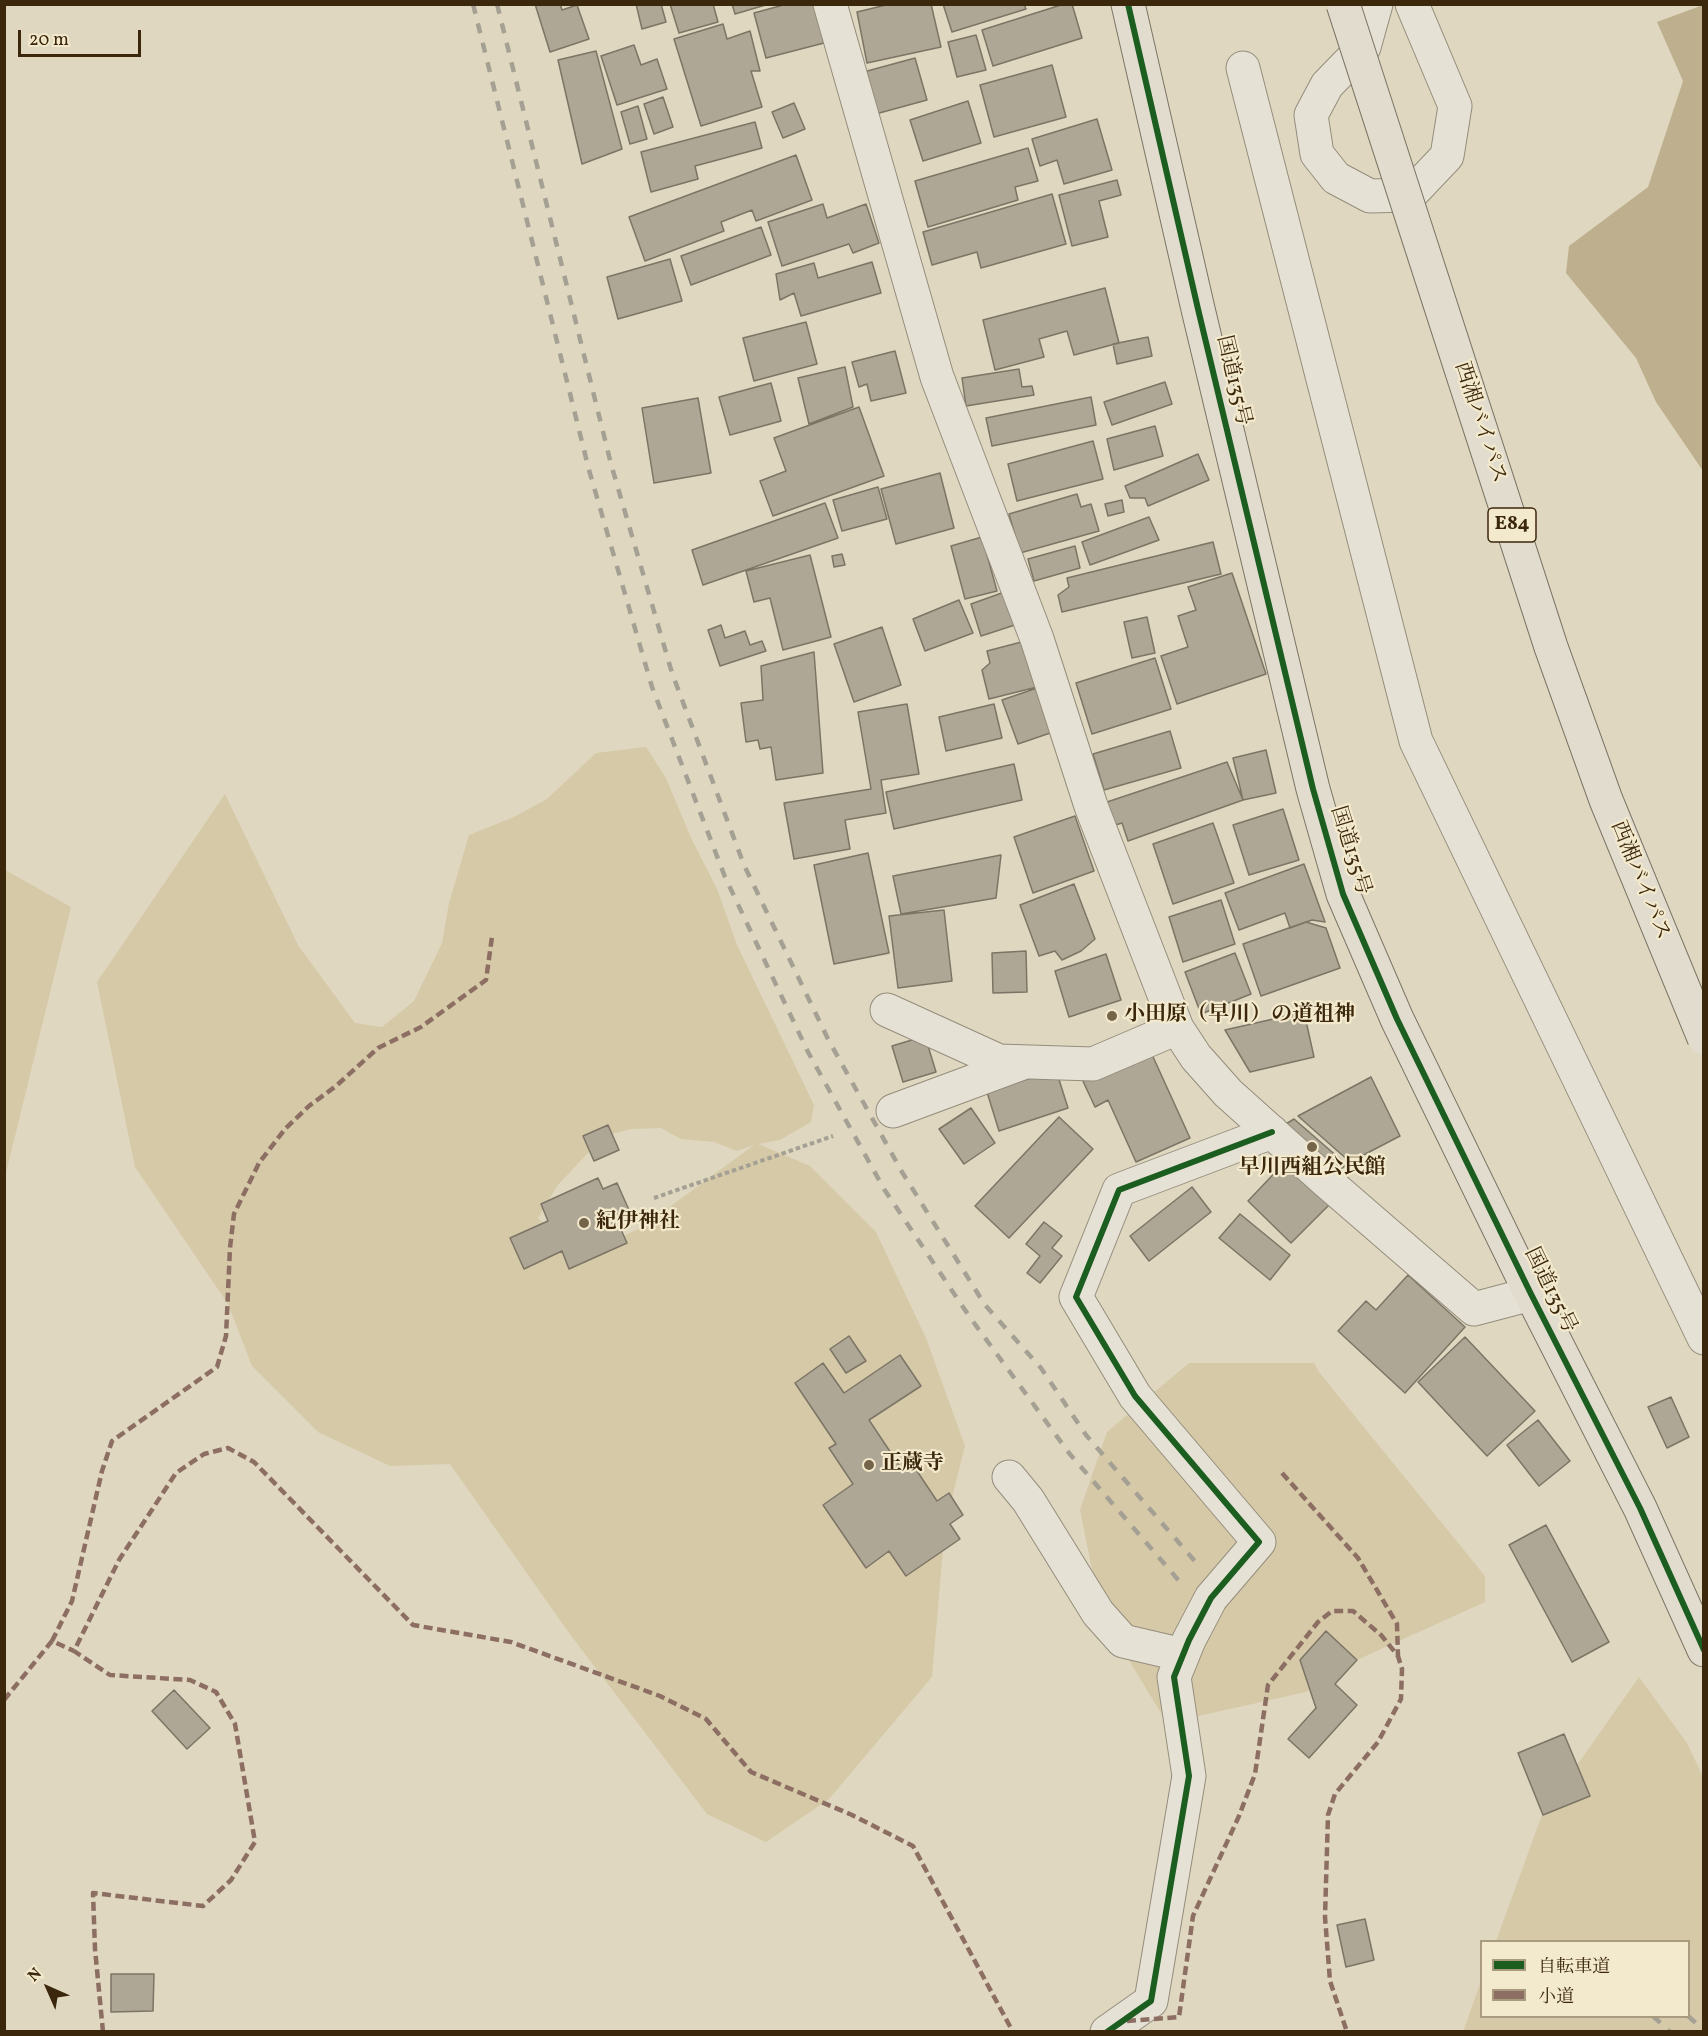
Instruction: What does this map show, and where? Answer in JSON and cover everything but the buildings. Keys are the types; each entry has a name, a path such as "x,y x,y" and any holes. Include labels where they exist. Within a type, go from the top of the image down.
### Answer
{"highway":[{"name":"国道135号","path":"1128,4 1310,778 1343,894 1397,1019 1531,1294 1640,1508 1704,1650"},
{"name":"西湘バイパス","path":"1343,4 1551,647 1606,800 1704,1038"},
{"name":"西湘バイパス","path":"1365,4 1567,631 1618,781 1704,991"},
{"name":"国道135号","path":"1640,1508 1704,1616"}],"street":[{"path":"830,4 937,377 1036,639 1091,806 1177,1028 1197,1057 1228,1093 1474,1309 1531,1294"},
{"path":"1376,4 1364,47 1327,85 1311,115 1317,154 1336,177 1370,196 1410,195 1447,156 1455,106 1412,4"},
{"path":"1243,68 1416,741 1704,1338"},
{"path":"887,1010 999,1061 1093,1064 1177,1028"},
{"path":"893,1112 1026,1062"},
{"path":"1107,2031 1151,2001 1189,1776 1174,1677 1211,1598 1260,1542 1135,1396 1076,1297 1119,1190 1272,1132"},
{"path":"1010,1477 1028,1500 1098,1613 1123,1641 1183,1655"}],"path":[{"path":"654,1198 833,1136"}],"shaded area":[{"path":"1704,5 1703,471 1656,402 1636,358 1566,273 1569,246 1648,187 1683,81 1657,22"},
{"path":"646,747 666,778 692,840 717,889 737,945 814,1105 811,1122 780,1140 758,1144 810,1166 876,1232 926,1338 965,1446 945,1526 932,1677 829,1799 766,1842 707,1814 569,1633 450,1464 390,1466 318,1432 252,1366 228,1304 135,1167 97,982 225,794 298,945 355,1023 382,1027 414,1001 442,943 449,903 469,835 514,817 547,799 596,753","holes":["661,1128 681,1139 714,1142 737,1151 754,1145 641,1228 597,1247 562,1244 538,1218 557,1186 604,1136 631,1129"]},
{"path":"5,870 71,907 5,1177"},
{"path":"1189,1363 1314,1363 1485,1576 1485,1602 1357,1660 1306,1692 1167,1723 1101,1614 1080,1510 1107,1432"},
{"path":"1639,1677 1687,1743 1703,1777 1703,2031 1463,2032 1480,1984 1480,2018 1690,2018 1690,1940 1496,1940 1542,1815"}],"railway":[{"path":"473,4 589,470 652,687 725,877 808,1052 884,1189 969,1316 1069,1453 1180,1582"},
{"path":"497,4 611,464 672,673 744,865 828,1039 902,1172 985,1305 1041,1368 1086,1435 1199,1566"},
{"path":"1655,2018 1670,2032"},
{"path":"1690,2018 1704,2030"}],"marked path":[{"path":"52,1641 72,1601 102,1471 112,1441 217,1367 226,1336 234,1214 259,1163 285,1129 378,1048 421,1027 486,980 492,937"},
{"path":"103,2032 95,1949 93,1893 203,1906 231,1880 255,1842 235,1724 216,1692 190,1680 110,1675 74,1651 119,1560 176,1473 204,1454 228,1448 254,1462 413,1625 511,1642 660,1696 706,1719 751,1772 852,1815 913,1846 1013,2032"},
{"path":"1282,1473 1358,1558 1397,1624 1398,1656"},
{"path":"1127,2021 1179,2017 1193,1916 1239,1816 1255,1774 1268,1685 1318,1622 1332,1611 1353,1611 1381,1635 1398,1656 1402,1669 1401,1699 1378,1742 1335,1794 1328,1815 1325,1917 1330,1981 1347,2032"},
{"path":"4,1700 52,1641 74,1651"}],"cycle path":[{"path":"1128,4 1198,309 1313,789 1343,894 1397,1019 1531,1294 1640,1508 1704,1650"},
{"path":"1107,2032 1151,2001 1189,1776 1174,1677 1189,1640 1211,1598 1259,1542 1135,1396 1076,1297 1119,1190 1272,1132"}],"place":[{"name":"小田原（早川）の道祖神","path":"1112,1016"},
{"name":"早川西組公民館","path":"1312,1147"},
{"name":"紀伊神社","path":"584,1223"},
{"name":"正蔵寺","path":"869,1465"}]}
